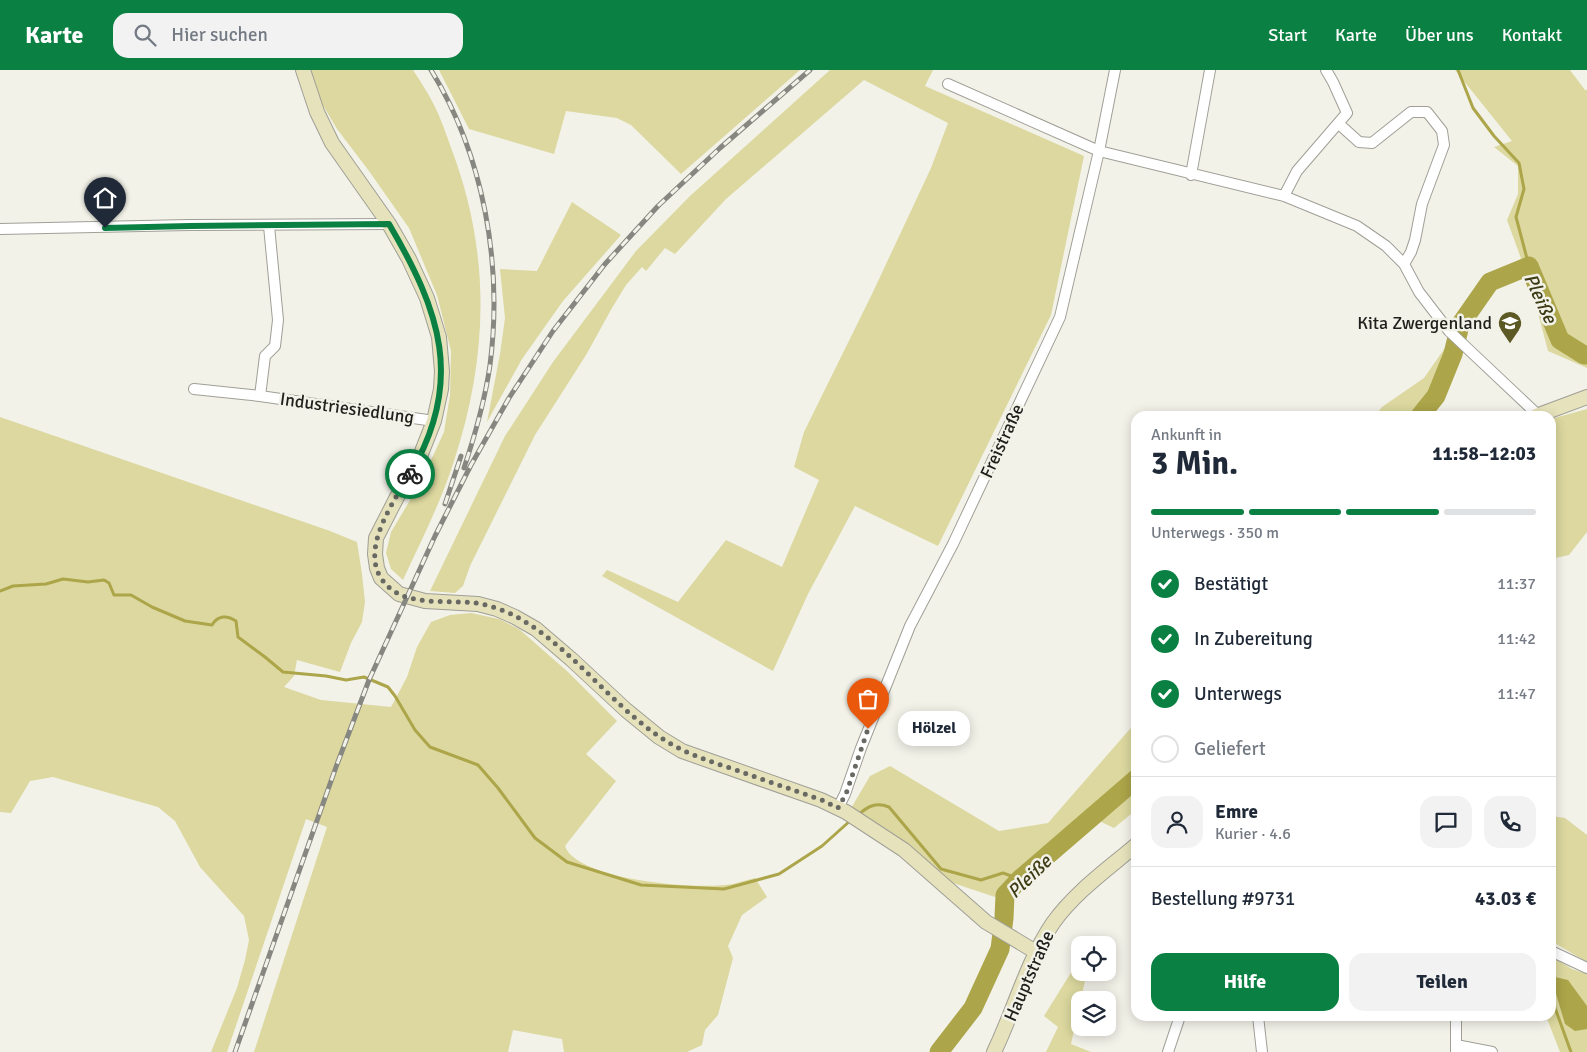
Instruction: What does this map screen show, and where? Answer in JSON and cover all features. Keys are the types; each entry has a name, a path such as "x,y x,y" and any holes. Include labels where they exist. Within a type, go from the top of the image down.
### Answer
{"street":[{"path":"303,70 318,112 332,143 389,224 409,259 423,290 438,336 441,380 434,421 419,459 376,538 375,554 381,578 399,594 425,601 478,604 515,616 536,629 571,658 626,710 659,737 682,751 822,800 842,810 904,850 986,922 1036,952"},
{"name":"Freistraße","path":"842,810 861,748 910,626 953,544 1060,317 1099,151 1115,70"},
{"path":"1192,175 1210,70"},
{"path":"1284,196 1296,172 1347,113 1326,70"},
{"path":"948,84 1099,151 1284,196 1357,226 1386,246 1404,264 1419,292 1449,331 1532,411"},
{"path":"1338,124 1359,142 1372,143 1411,112 1427,112 1442,131 1444,145 1422,204 1416,240 1404,264"},
{"path":"0,230 389,224"},
{"name":"Industriesiedlung","path":"260,396 265,356 275,346 278,320 269,226"},
{"name":"Industriesiedlung","path":"194,389 260,396 434,421"},
{"path":"1551,411 1587,398"},
{"name":"Hauptstraße","path":"994,1052 1036,952 1053,924 1075,897 1131,849"},
{"path":"1556,953 1587,968"},
{"path":"1168,1052 1178,1021"},
{"path":"1259,1021 1262,1052"},
{"path":"1456,1021 1456,1048 1492,1052"}],"shaded area":[{"path":"311,70 413,70 438,113 463,185 473,224 479,263 480,303 479,342 474,381 466,421 449,476 403,580 391,569 386,553 391,532 421,482 444,432 450,395 451,351 437,295 409,228 337,129 321,102"},
{"path":"439,70 800,70 681,174 631,125 617,118 566,111 554,154 469,129"},
{"path":"830,70 933,70 925,86 1084,156 1051,315 938,546 855,506 808,594 773,671 602,576 607,570 678,602 726,540 782,567 819,480 794,467 804,432 931,168 948,123 864,80 726,199 675,254 665,248 646,271 642,267 626,285 586,355 535,435 470,566 463,586 455,593 430,591 505,436 553,362 636,251 690,196"},
{"path":"1455,70 1570,70 1585,90 1587,90 1587,368 1548,351 1530,283 1507,220 1518,194 1518,166 1494,147 1512,141"},
{"path":"572,202 621,235 563,301 522,359 487,422 505,318 500,269 537,271"},
{"path":"1449,342 1460,353 1432,411 1379,411 1382,407 1424,378"},
{"path":"1587,409 1587,532 1569,555 1556,558 1556,418"},
{"path":"0,417 357,542 365,602 362,622 351,643 340,672 297,660 294,676 284,687 321,700 391,707 407,677 417,647 431,622 450,615 471,613 499,619 519,629 568,672 617,721 586,754 616,781 565,846 569,853 584,864 602,871 648,881 696,886 717,886 755,878 767,897 742,915 728,946 733,958 718,1015 705,1030 702,1045 687,1052 564,1052 562,1039 513,1030 508,1052 254,1052 327,827 306,819 227,1052 211,1052 237,988 249,940 244,916 200,867 175,821 158,807 53,777 30,781 11,813 0,812"},
{"path":"1131,728 1131,814 1114,828 1095,819 995,897 950,882 850,810 870,776 890,766 999,831 1048,823"},
{"path":"1556,817 1565,818 1587,835 1587,962 1556,944"},
{"path":"1556,959 1572,969 1587,974 1587,1052 1560,1052 1548,1021 1556,1021"},
{"path":"1071,973 1071,981 1085,981 1083,991 1071,991 1071,1036 1073,1036 1071,1044 1091,1052 1046,1052 1058,1027 1044,1016"},
{"path":"1556,977 1568,980 1587,1006 1587,1029 1575,1031 1565,1024 1556,994"}],"waterway":[{"path":"1458,70 1473,108 1494,136 1519,163 1524,189 1516,217 1529,266"},
{"name":"Pleiße","path":"1424,411 1436,396 1453,354 1460,325 1490,282 1529,266 1560,340 1587,355"},
{"path":"0,591 13,586 46,584 63,579 88,582 104,580 109,583 114,595 131,595 152,607 185,621 212,625 217,619 223,617 233,619 236,621 238,637 283,672 346,680 364,677 388,687 415,730 430,747 478,765 498,788 535,838 567,862 641,885 724,889 779,874 822,846 851,820"},
{"name":"Pleiße","path":"939,1052 973,1008 1000,949 1005,895 1020,879 1131,783"},
{"path":"858,815 872,806 889,807 941,869 981,880 1003,873 1020,879"},
{"path":"1556,1011 1571,1052"}],"railway":[{"path":"431,70 449,103 464,138 485,212 491,250 494,289 490,365 479,417 464,468"},
{"path":"235,1052 336,767 369,680 435,536 471,465 509,398 553,331 605,264 658,206 720,148 810,70"},
{"path":"445,504 461,456"}],"way so far":[{"path":"410,474 376,538 375,554 381,578 399,594 425,601 478,604 515,616 536,629 571,658 626,710 659,737 682,751 822,800 838,808 846,794 868,729"}],"place":[{"name":"Kita Zwergenland","path":"1510,344"},
{"name":"Hölzel","path":"868,729"}],"route":[{"path":"105,228 389,224 409,259 426,298 438,336 442,371 441,390 434,421 428,440 410,474"}]}
